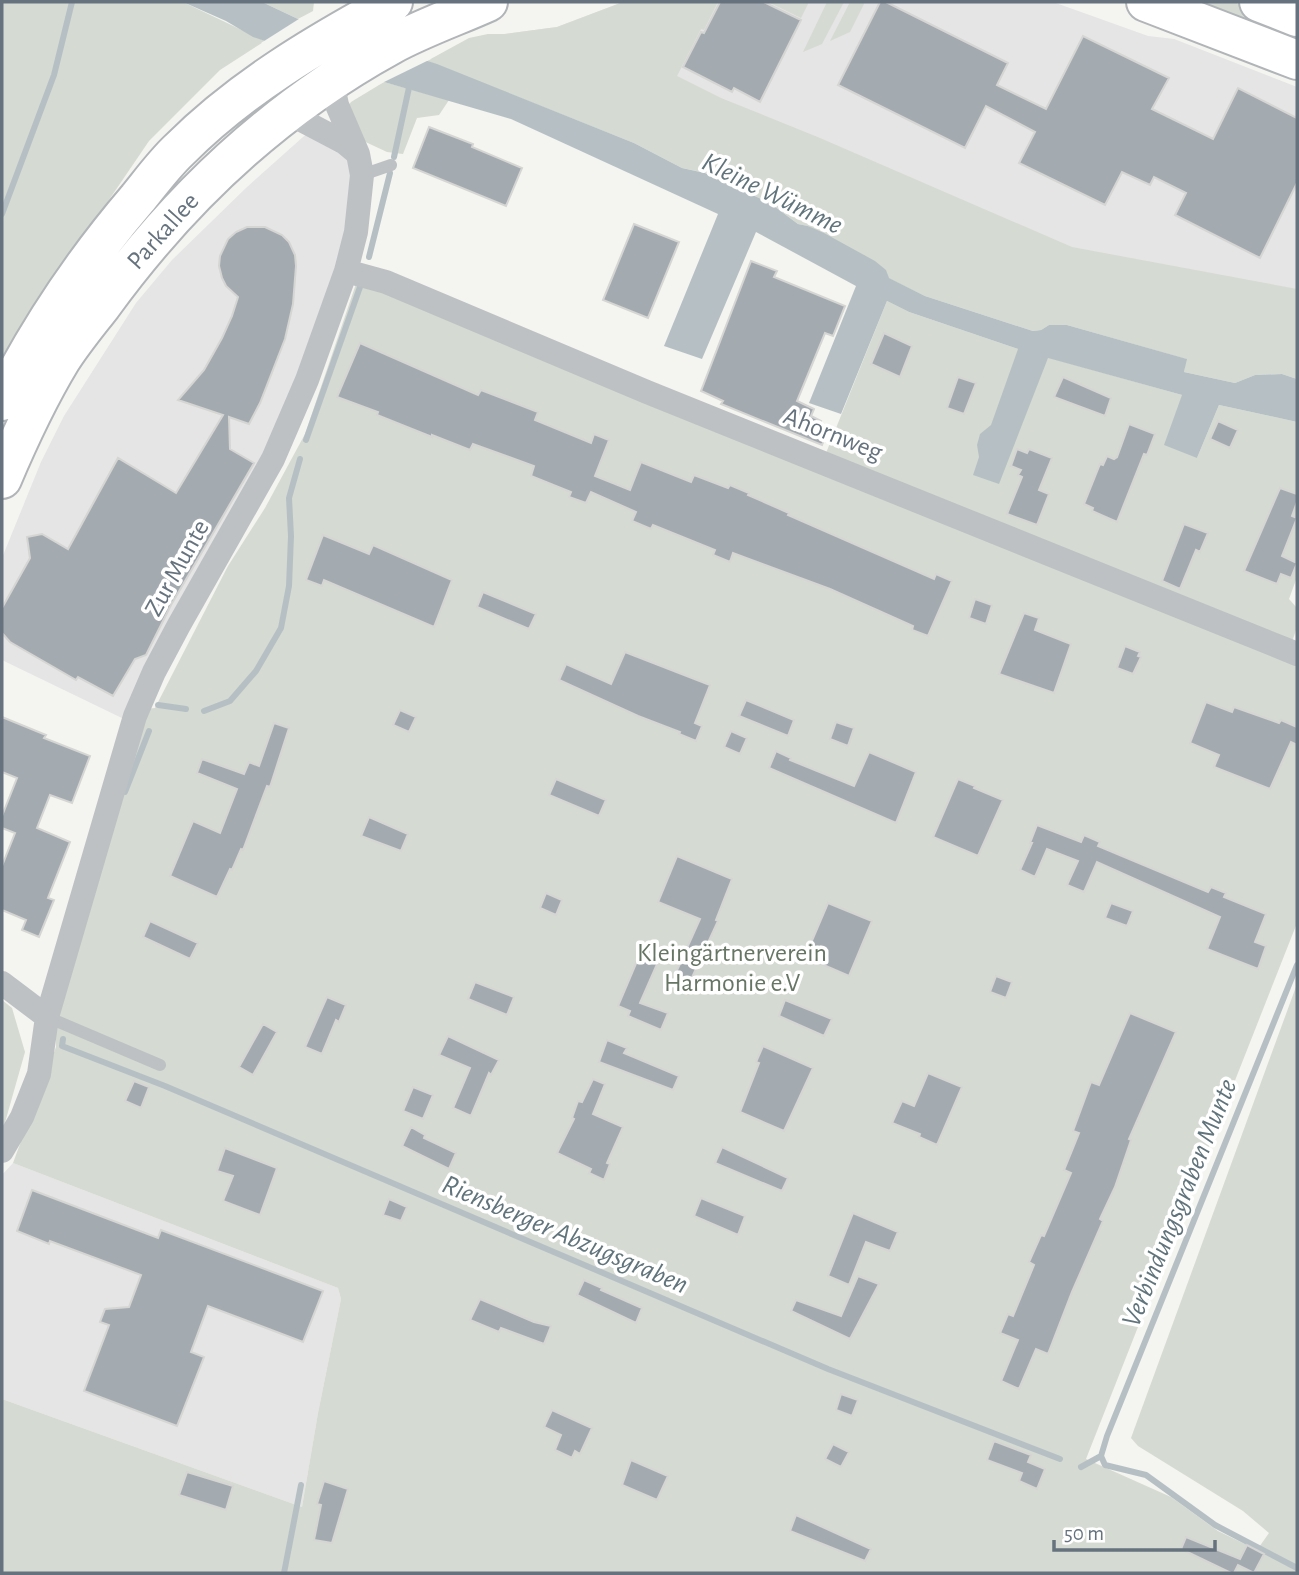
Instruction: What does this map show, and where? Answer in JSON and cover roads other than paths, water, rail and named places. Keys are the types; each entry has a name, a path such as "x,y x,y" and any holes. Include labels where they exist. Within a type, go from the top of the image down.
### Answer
{"main road":[{"name":"Parkallee","path":"2,401 26,354 62,295 178,150 228,107 350,17 393,2"},
{"name":"Parkallee","path":"2,479 61,359 134,260 188,200 244,148 332,81 393,44 488,2"},
{"path":"1146,2 1297,60"},
{"path":"1259,2 1297,17"}],"street":[{"path":"350,17 393,44"},
{"name":"Zur Munte","path":"2,1151 22,1117 39,1074 47,1017 135,716 179,625 273,460 307,380 346,271 356,232 360,164 337,105 332,81"},
{"path":"288,113 345,143 360,164"},
{"name":"Ahornweg","path":"346,271 386,282 660,397 1297,654"},
{"path":"2,984 47,1017"}],"lane":[{"path":"360,164 391,165"},
{"path":"47,1017 160,1065"}],"waterway":[{"path":"2,214 54,75 72,2"},
{"name":"Riensberger Abzugsgraben","path":"394,157 410,83"},
{"name":"Riensberger Abzugsgraben","path":"369,257 390,173"},
{"name":"Riensberger Abzugsgraben","path":"306,440 360,287"},
{"name":"Riensberger Abzugsgraben","path":"204,711 230,701 256,671 281,628 289,586 289,498 300,459"},
{"name":"Riensberger Abzugsgraben","path":"158,705 186,709"},
{"name":"Riensberger Abzugsgraben","path":"125,792 149,731"},
{"name":"Verbindungsgraben Munte","path":"1101,1456 1297,965"},
{"name":"Riensberger Abzugsgraben","path":"63,1039 62,1046 165,1086 828,1369 1060,1459"},
{"name":"Riensberger Abzugsgraben","path":"1101,1456 1105,1465 1146,1475 1215,1525 1297,1568"},
{"name":"Riensberger Abzugsgraben","path":"1081,1467 1101,1456"},
{"path":"284,1573 301,1485"}],"water label":[{"name":"Kleine Wümme","path":"772,194"}],"park label":[{"name":"Kleingärtnerverein Harmonie e.V","path":"732,968"}]}
